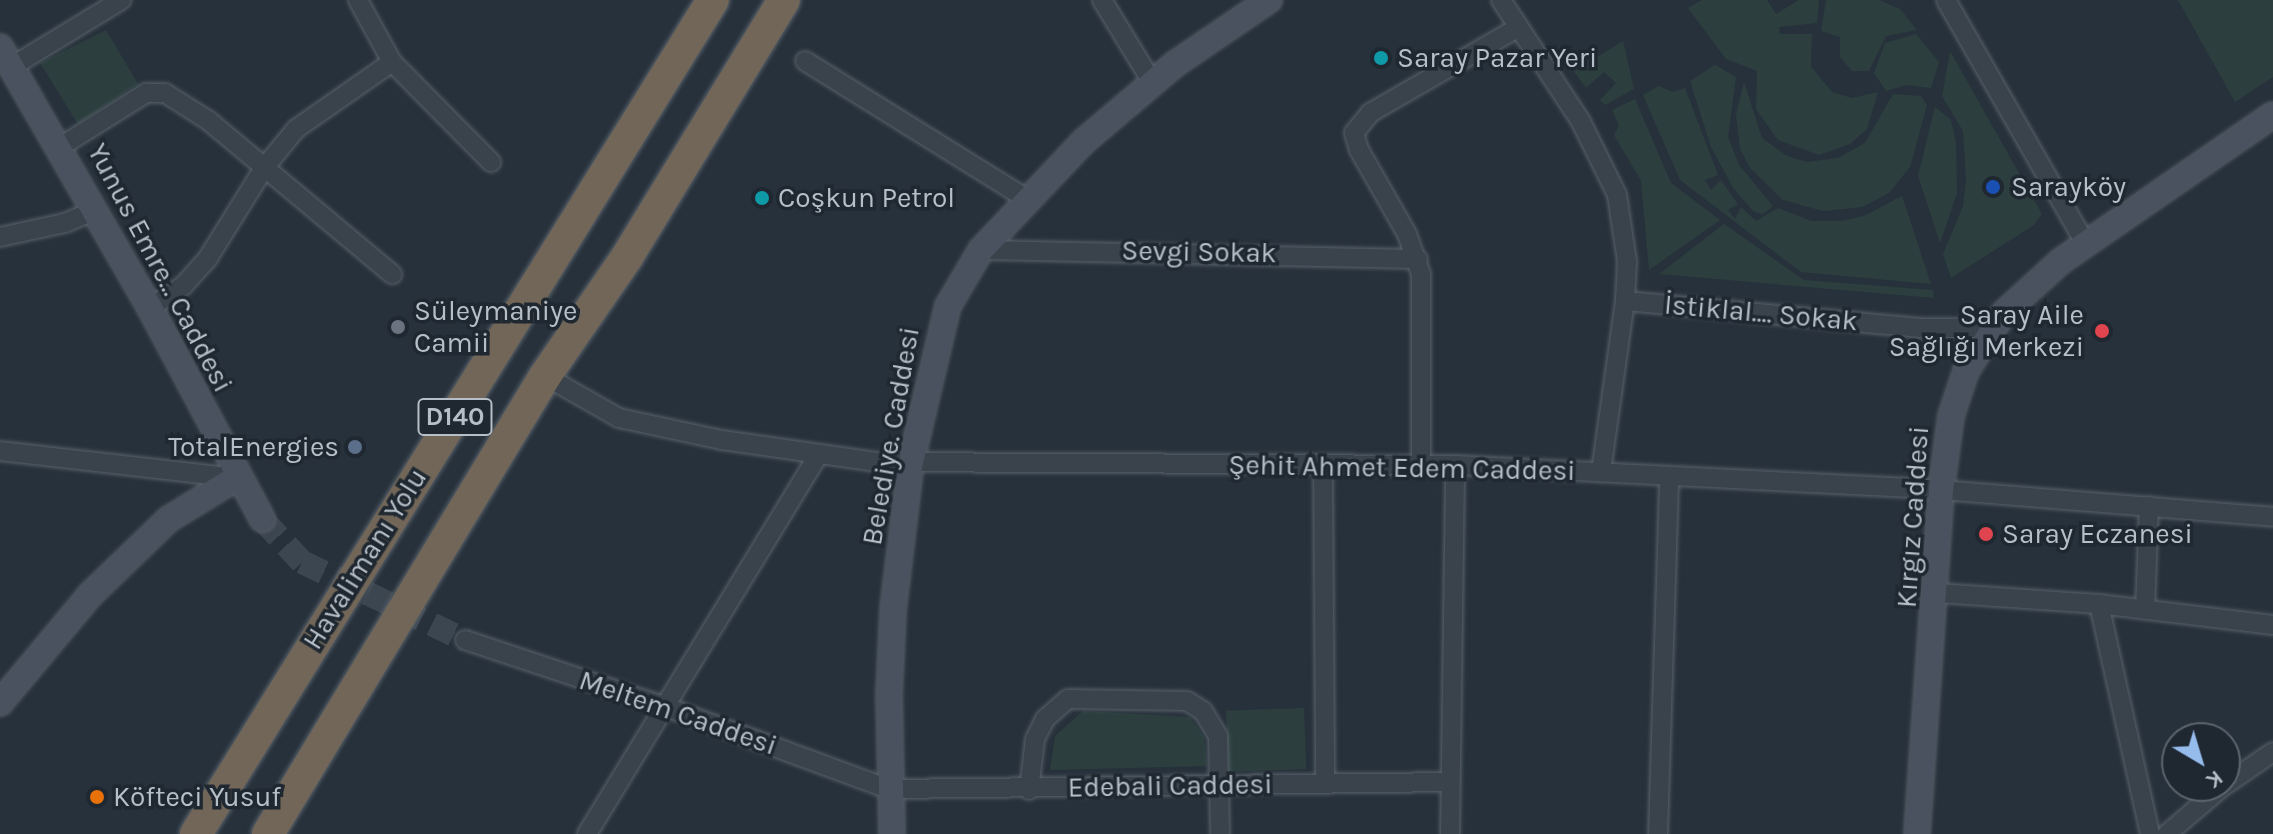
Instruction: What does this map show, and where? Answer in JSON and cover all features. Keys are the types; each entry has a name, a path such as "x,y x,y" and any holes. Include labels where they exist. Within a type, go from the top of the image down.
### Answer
{"highway":[{"name":"Havalimanı Yolu","path":"196,834 713,0"},
{"name":"Havalimanı Yolu","path":"268,834 545,376 627,257 784,0"}],"street":[{"path":"6,57 121,0"},
{"path":"358,0 392,62 491,162"},
{"path":"1102,0 1152,82"},
{"name":"Belediye. Caddesi","path":"892,834 889,789 893,610 911,462 938,331 959,281 981,250 1027,199 1152,82 1269,0"},
{"path":"1501,0 1581,122 1617,195 1627,261 1625,301 1601,472"},
{"path":"1946,0 2085,243"},
{"path":"1421,464 1423,313 1418,259 1359,150 1355,128 1370,113 1519,27"},
{"name":"Yunus Emre... Caddesi","path":"6,57 150,308 236,478 262,519"},
{"path":"805,61 1027,199"},
{"path":"150,308 183,286 208,258 264,168 321,107 392,62"},
{"path":"60,147 155,92 209,121 392,274"},
{"name":"Kırgız Caddesi","path":"1917,834 1938,593 1941,490 1958,391 1993,328 2027,290 2085,243 2273,115"},
{"path":"0,237 65,223 95,210"},
{"name":"Sevgi Sokak","path":"981,250 1418,259"},
{"name":"İstiklal.... Sokak","path":"1625,301 1924,328 1993,328"},
{"name":"Şehit Ahmet Edem Caddesi","path":"545,376 619,418 818,456 911,462 1455,465 1941,490 2273,517"},
{"path":"0,451 236,478"},
{"path":"587,834 818,456"},
{"path":"1323,464 1325,783"},
{"path":"1450,834 1455,465"},
{"path":"1658,834 1669,476"},
{"path":"0,703 112,574 190,503 236,478"},
{"path":"2145,610 2149,506"},
{"path":"1938,593 2099,604 2273,625"},
{"path":"2099,604 2150,834"},
{"name":"Meltem Caddesi","path":"465,640 666,707 889,789"},
{"path":"1029,790 1029,759 1045,719 1068,699 1168,697 1195,706 1218,736 1220,834"},
{"path":"2241,774 2273,752"},
{"name":"Edebali Caddesi","path":"889,789 1029,790 1218,784 1450,782"},
{"path":"2167,834 2204,802"}],"green space":[{"path":"1702,0 1767,0 1776,14 1799,0 1819,0 1817,23 1779,27 1780,34 1812,34 1811,67 1832,92 1852,98 1878,92 1867,129 1850,144 1819,155 1778,140 1756,109 1757,71 1726,59 1688,8"},
{"path":"1826,0 1879,0 1900,9 1917,30 1886,36 1869,71 1852,71 1840,57 1840,37 1821,31"},
{"path":"2178,0 2273,0 2273,77 2235,102"},
{"path":"106,30 138,84 78,124 40,63"},
{"path":"1916,34 1939,62 1931,88 1906,85 1886,91 1874,73 1885,43"},
{"path":"1623,41 1634,89 1605,105 1600,100 1616,83 1604,72 1586,88 1570,66 1583,57 1591,61"},
{"path":"1950,51 2042,214 2034,225 1951,278 1943,254 1963,206 1966,180 1963,131 1942,96"},
{"path":"1715,65 1736,77 1728,137 1739,165 1773,206 1763,214 1754,212 1733,188 1711,147 1690,81"},
{"path":"1744,82 1762,138 1787,156 1807,162 1838,158 1865,143 1893,94 1921,96 1927,105 1910,167 1889,193 1862,207 1823,211 1783,200 1750,168 1740,149 1736,114"},
{"path":"1659,86 1673,92 1685,88 1718,175 1705,180 1711,190 1721,180 1738,204 1728,210 1735,219 1741,207 1756,221 1778,208 1811,221 1841,221 1864,216 1902,196 1931,284 1801,272 1680,180 1643,95"},
{"path":"1635,99 1671,183 1720,220 1649,270 1641,181 1614,135 1619,126 1612,110"},
{"path":"1935,107 1951,120 1956,142 1957,193 1940,243 1918,176"},
{"path":"1724,224 1804,280 1933,290 1934,298 1659,274"},
{"path":"1304,708 1306,769 1228,772 1226,711"},
{"path":"1083,711 1190,717 1204,737 1207,766 1050,770 1055,736"}],"tunnel":[{"path":"262,519 302,562 465,640"}],"place":[{"name":"Saray Pazar Yeri","path":"1381,58"},
{"name":"Sarayköy","path":"1993,187"},
{"name":"Coşkun Petrol","path":"762,198"},
{"name":"Süleymaniye Camii","path":"398,327"},
{"name":"Saray Aile Sağlığı Merkezi","path":"2102,331"},
{"name":"TotalEnergies","path":"355,447"},
{"name":"Saray Eczanesi","path":"1986,534"},
{"name":"Köfteci Yusuf","path":"97,797"}]}
